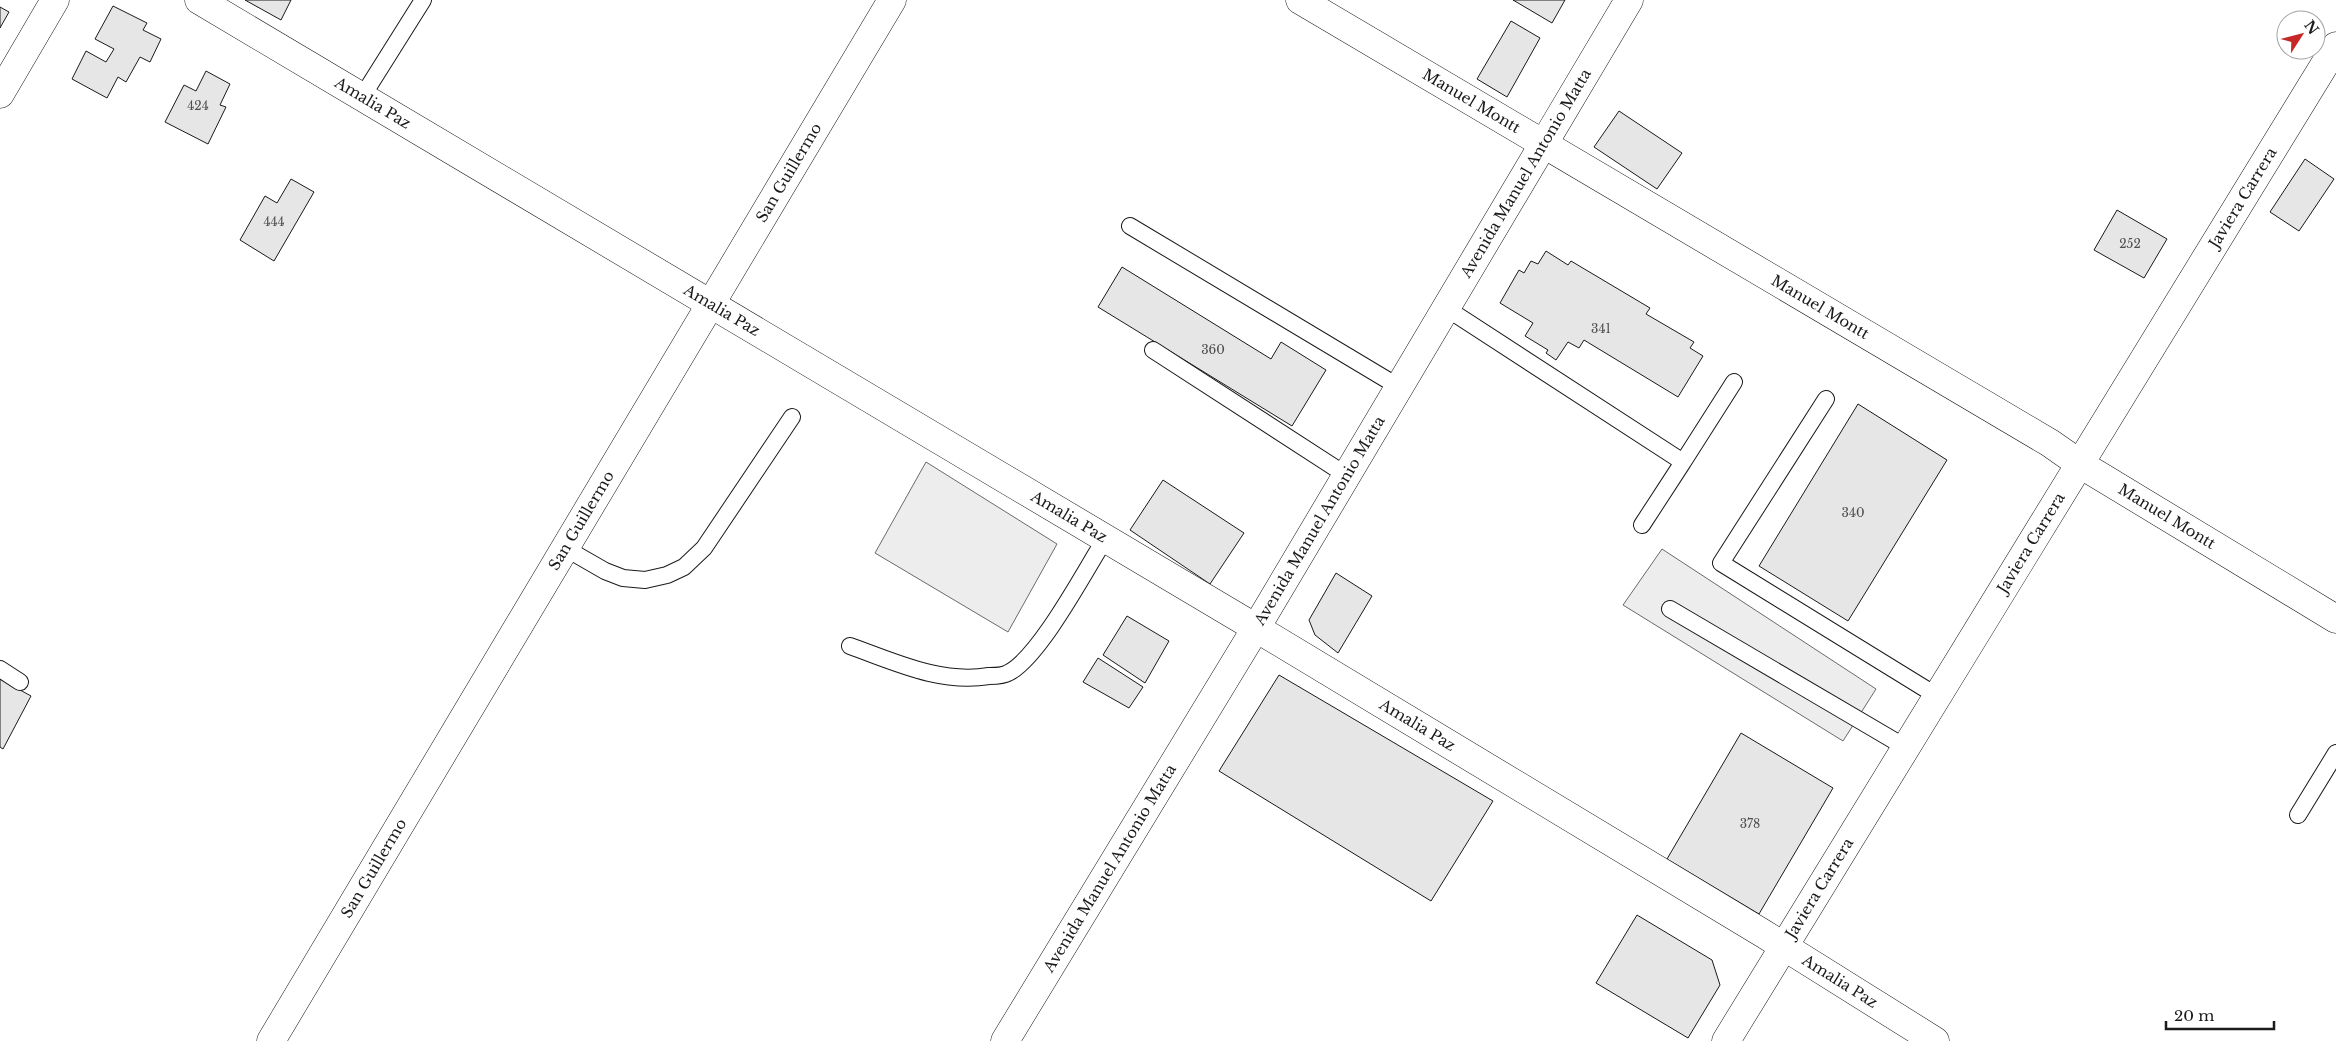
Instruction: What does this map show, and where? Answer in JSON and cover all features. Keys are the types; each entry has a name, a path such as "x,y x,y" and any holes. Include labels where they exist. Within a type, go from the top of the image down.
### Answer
{"street":[{"path":"0,94 55,0"},
{"name":"Amalia Paz","path":"200,0 1256,628 1782,946 1935,1041"},
{"name":"San Guillermo","path":"270,1041 892,0"},
{"name":"Manuel Montt","path":"1300,0 2050,444 2336,618"},
{"name":"Avenida Manuel Antonio Matta","path":"1005,1041 1256,628 1629,0"},
{"name":"Javiera Carrera","path":"1726,1041 1782,946 2336,46"}],"lane":[{"path":"362,97 422,0"},
{"path":"1130,226 1398,387"},
{"path":"1446,308 1683,462"},
{"path":"1153,350 1346,475"},
{"path":"1642,525 1734,382"},
{"path":"1826,399 1721,563 1936,696"},
{"path":"565,548 605,571 623,578 645,580 667,575 684,567 704,548 792,417"},
{"path":"850,646 928,674 978,678 1007,674 1025,660 1059,614 1105,539"},
{"path":"1670,609 1905,747"},
{"path":"0,669 20,682"},
{"path":"2298,815 2336,753"}],"shaded area":[{"path":"926,462 1057,544 1008,632 875,553"},
{"path":"1662,549 1876,689 1843,741 1623,605"}],"building":[{"path":"245,0 291,0 281,20"},
{"path":"1513,0 1565,0 1552,23"},
{"path":"113,6 147,23 143,30 161,39 150,62 140,57 126,82 118,77 107,98 72,79 86,51 106,62 114,49 95,39"},
{"path":"0,7 9,12 0,28"},
{"path":"1511,21 1540,38 1507,97 1477,79"},
{"path":"206,71 230,84 220,105 226,107 208,144 165,122 184,85 196,91"},
{"path":"1619,111 1682,153 1657,189 1594,147"},
{"path":"2305,159 2334,179 2299,231 2270,212"},
{"path":"291,179 314,192 274,261 240,240 265,196 277,203"},
{"path":"2117,210 2167,239 2144,278 2094,250"},
{"path":"1546,251 1568,265 1571,261 1650,308 1646,314 1694,342 1690,348 1703,356 1678,397 1584,340 1579,348 1568,342 1556,360 1546,353 1548,350 1525,336 1533,323 1500,303 1519,270 1524,273 1531,261 1538,264"},
{"path":"1122,267 1271,359 1281,342 1326,370 1292,426 1098,307"},
{"path":"1858,404 1947,460 1848,621 1759,566"},
{"path":"1163,480 1244,533 1210,584 1130,530"},
{"path":"1336,573 1372,596 1338,653 1315,635 1309,620"},
{"path":"1127,616 1169,641 1145,683 1103,655"},
{"path":"1098,658 1143,687 1129,708 1083,682"},
{"path":"1279,675 1493,801 1431,901 1219,771"},
{"path":"0,679 31,696 3,749 0,747"},
{"path":"1741,733 1833,788 1759,914 1667,859"},
{"path":"1637,915 1712,960 1720,985 1688,1038 1596,983"}]}
